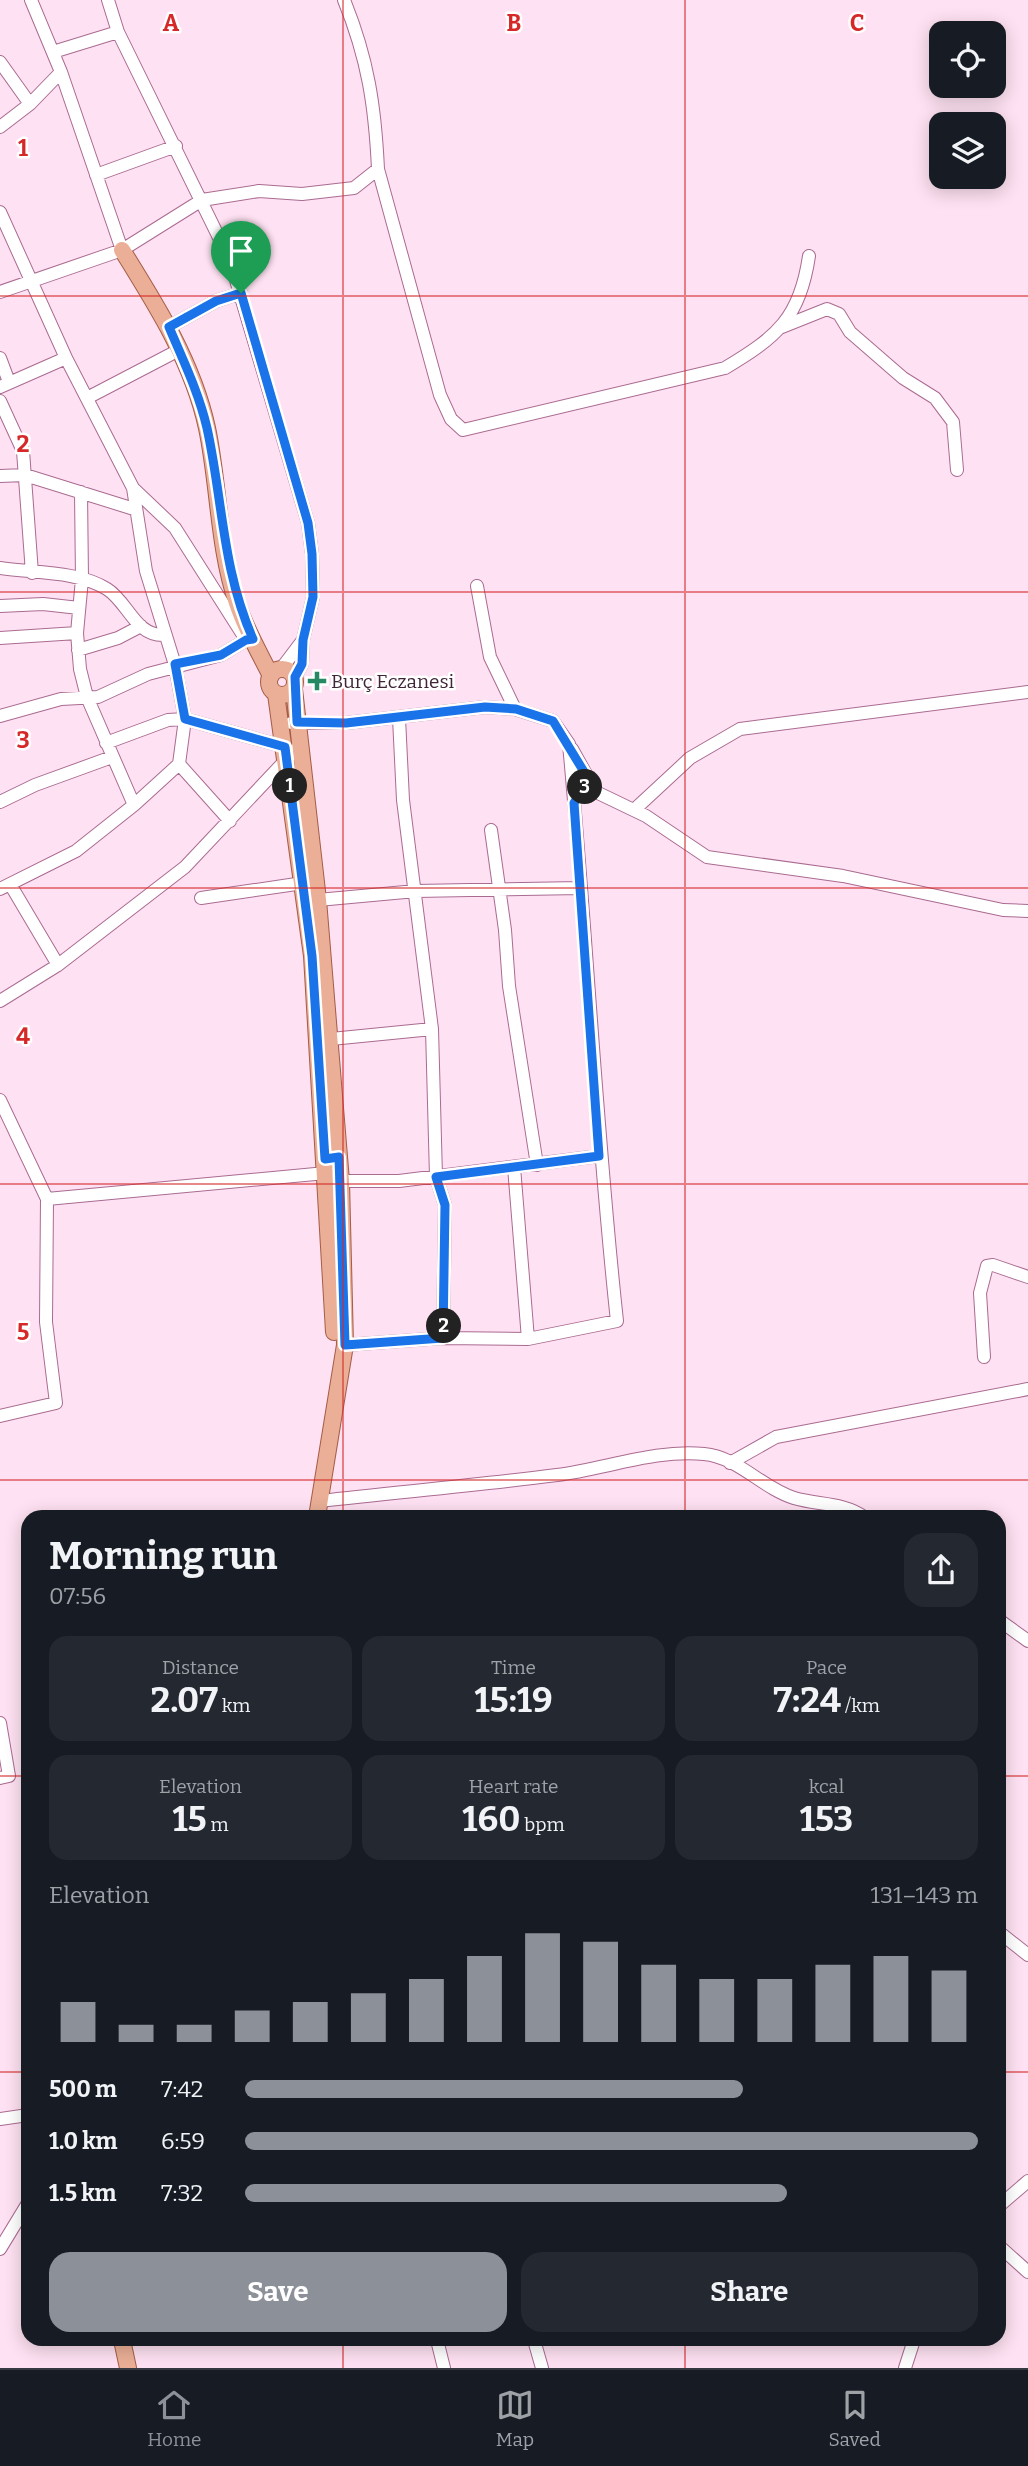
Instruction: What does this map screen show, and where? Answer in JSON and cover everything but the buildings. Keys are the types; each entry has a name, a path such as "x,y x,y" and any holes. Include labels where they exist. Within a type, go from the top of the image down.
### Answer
{"main road":[{"path":"122,250 169,327 179,350 207,428 227,564 237,603 249,639 285,678 297,722 290,751 330,1163 341,1181 345,1345 318,1510"},
{"path":"285,678 269,684 276,694 280,724 290,751 318,900 331,1039 330,1163 334,1348 339,1374"},
{"path":"123,2346 128,2368"}],"street":[{"path":"32,0 61,72 122,250"},
{"path":"108,0 118,32 230,260 308,523 313,597 303,640 285,678"},
{"path":"344,0 359,36 375,104 378,169 440,395 451,419 463,430 725,368 750,354 790,319 803,292 809,256"},
{"path":"53,52 118,32"},
{"path":"0,62 30,104"},
{"path":"0,127 30,104 61,72"},
{"path":"96,175 176,146"},
{"path":"0,292 122,250 202,200 259,191 302,194 355,188 378,169"},
{"path":"0,212 66,358 133,488 175,528 249,639 221,655 175,664 98,697 61,699 0,716"},
{"path":"169,327 216,301 241,293"},
{"path":"779,328 827,309 839,314 861,341 903,378 935,398 953,422 957,470"},
{"path":"87,398 179,350"},
{"path":"0,358 5,385 66,358"},
{"path":"0,401 23,451 32,573"},
{"path":"0,476 25,475 134,509"},
{"path":"58,965 5,886 76,851 134,805 179,764 185,719 175,664 145,571 133,488"},
{"path":"81,492 82,579 78,650 87,697 134,805"},
{"path":"0,568 82,579 108,589 141,626 152,634 164,635"},
{"path":"477,586 490,657 516,709"},
{"path":"0,606 51,605 79,608"},
{"path":"78,650 118,638 141,626"},
{"path":"0,638 77,633"},
{"path":"634,810 690,758 740,729 1028,692"},
{"path":"280,724 346,723 485,707 516,709 553,721 596,792 634,810 707,857 843,876 1003,910 1028,911"},
{"path":"399,718 403,800 432,1029 436,1177 445,1205 443,1338"},
{"path":"1,998 58,965 185,867 290,751 185,719 167,720 106,743"},
{"path":"345,1345 443,1338 528,1339 617,1321 599,1156 586,933 569,744"},
{"path":"0,802 35,785 112,757"},
{"path":"179,764 229,821"},
{"path":"574,803 589,780"},
{"path":"491,830 509,986 537,1165"},
{"path":"201,898 303,883"},
{"path":"318,900 416,891 580,888"},
{"path":"331,1039 432,1029"},
{"path":"0,1100 47,1199 46,1322 55,1403 0,1416"},
{"path":"341,1181 399,1181 599,1156"},
{"path":"47,1199 330,1163"},
{"path":"514,1167 528,1339"},
{"path":"984,1357 980,1293 987,1266 993,1265 1028,1277"},
{"path":"730,1463 776,1437 1028,1390"},
{"path":"320,1501 559,1475 666,1455 705,1454 730,1463 795,1498 826,1502 853,1510"},
{"path":"1006,1625 1028,1642"},
{"path":"0,1723 9,1776 0,1778"},
{"path":"1006,1938 1028,1955"},
{"path":"0,2119 21,2116"},
{"path":"1006,2200 1028,2181"},
{"path":"0,2249 21,2214"},
{"path":"1006,2252 1028,2272"},
{"path":"438,2346 444,2368"},
{"path":"536,2346 542,2368"},
{"path":"905,2368 912,2346"}],"place":[{"name":"Burç Eczanesi","path":"317,681"}],"route":[{"path":"241,293 308,523 313,597 310,622 303,640 302,664 295,677 297,722 346,723 485,707 516,709 553,721 589,780 574,803 586,933 599,1156 436,1177 445,1205 443,1338 345,1345 339,1157 325,1159 312,956 285,747 185,719 175,664 221,655 246,640 253,639 237,603 227,564 207,428 195,387 169,327 216,301 241,293"}]}
